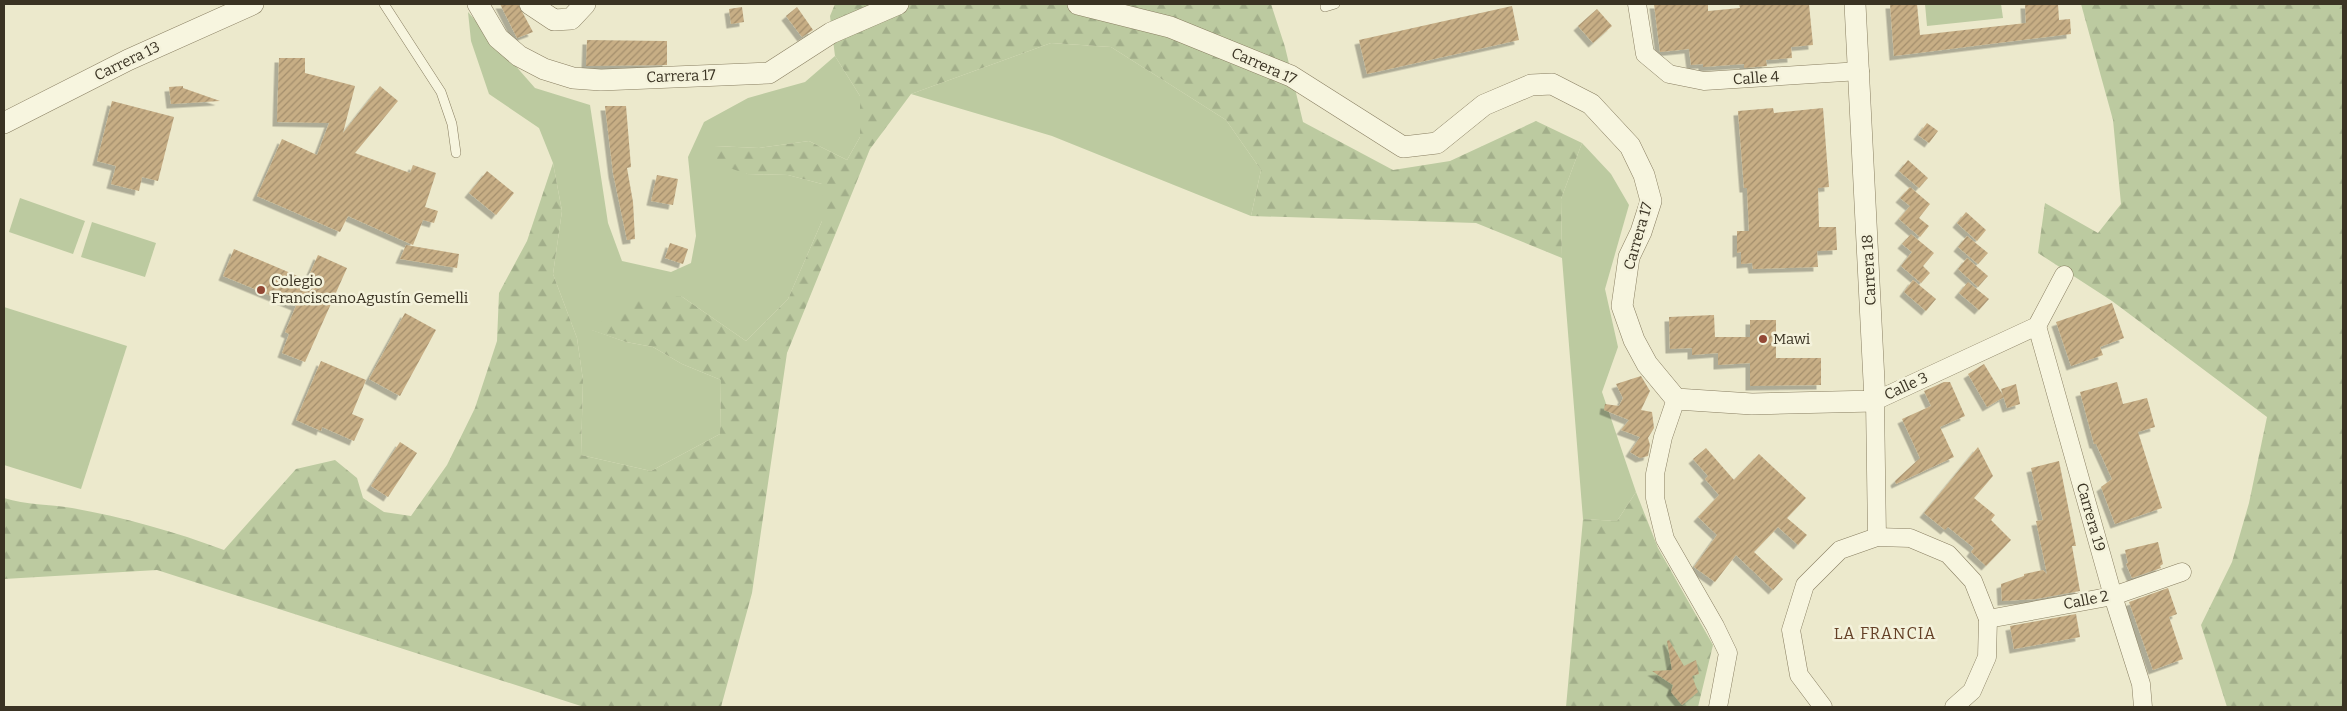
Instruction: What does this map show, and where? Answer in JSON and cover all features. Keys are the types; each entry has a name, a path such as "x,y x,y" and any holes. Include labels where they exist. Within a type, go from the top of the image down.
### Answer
{"street":[{"name":"Carrera 13","path":"4,123 128,60 253,4"},
{"name":"Carrera 17","path":"478,4 498,38 519,56 544,69 572,78 601,80 769,73 831,33 898,4"},
{"path":"530,4 554,20 571,19 585,4"},
{"name":"Carrera 17","path":"1078,4 1170,27 1291,76 1403,147 1437,143 1484,106 1531,85 1552,84 1591,104 1630,146 1644,175 1651,200 1641,232 1629,257 1622,306 1634,340 1647,364 1676,399"},
{"name":"Calle 4","path":"1637,4 1645,54 1669,74 1704,81 1860,71"},
{"name":"Carrera 18","path":"1855,4 1860,71 1875,401 1876,537"},
{"path":"2037,326 2064,275"},
{"name":"Calle 3","path":"1676,399 1752,404 1875,401 2037,326"},
{"name":"Carrera 19","path":"2037,326 2113,596 2140,684 2143,707"},
{"path":"1676,399 1661,447 1655,474 1655,498 1665,539 1715,626 1728,653 1718,707"},
{"path":"1823,707 1799,675 1791,630 1802,594 1805,585 1840,550 1876,537 1910,538 1948,554 1973,581 1988,619 1987,657 1972,691 1954,707"},
{"name":"Calle 2","path":"1988,619 2113,596 2182,572"}],"lane":[{"path":"384,4 442,92 452,124 456,153"},
{"path":"1325,7 1335,4"}],"green space":[{"path":"835,4 1271,4 1285,47 1303,122 1393,170 1450,161 1536,121 1582,143 1561,199 1562,258 1476,223 1251,216 1261,170 1226,120 1111,47 1051,43 911,94 870,149 787,353 752,593 721,707 584,707 157,570 4,579 4,498 72,508 130,520 224,550 296,469 335,460 357,478 363,498 384,512 411,516 447,465 475,408 497,341 499,293 527,241 553,163 562,211 553,274 577,338 583,380 581,455 651,471 720,434 721,380 682,364 653,347 626,342 591,330 629,300 681,296 746,341 788,299 822,221 822,184 788,175 747,174 718,164 715,146 759,148 809,141 847,160 860,137 860,96 835,56 830,16"},
{"path":"1925,4 2001,4 2003,18 1927,26"},
{"path":"2081,4 2343,4 2343,707 2227,707 2201,625 2232,562 2249,503 2267,417 2112,301 2038,253 2045,203 2098,233 2121,204 2113,120"},
{"path":"468,12 535,88 590,105 608,223 622,261 671,272 691,263 696,236 688,157 704,122 748,98 805,82 835,56 860,96 860,137 847,160 809,141 759,148 715,146 747,174 788,175 822,184 822,221 788,299 746,341 681,296 592,330 626,342 653,347 682,364 721,380 720,434 651,471 581,455 583,380 577,338 553,274 562,211 553,163 539,128 489,94 471,41"},
{"path":"1051,43 1111,47 1226,120 1261,170 1251,216 1052,136 911,94"},
{"path":"1582,143 1611,174 1629,205 1605,289 1618,347 1602,392 1636,492 1617,521 1583,519 1562,258 1561,199"},
{"path":"20,198 85,221 73,254 9,232"},
{"path":"92,222 156,243 145,277 81,257"},
{"path":"4,307 127,346 81,489 4,465"},
{"path":"1636,492 1658,548 1713,645 1698,707 1566,707 1583,519 1617,521"}],"building":[{"path":"500,4 518,4 533,32 517,38"},
{"path":"1654,4 1708,4 1708,11 1740,8 1739,4 1809,4 1813,45 1791,47 1792,58 1766,60 1767,66 1744,68 1744,64 1703,67 1703,64 1691,65 1689,49 1660,52"},
{"path":"1890,4 1917,4 1920,35 2026,23 2025,4 2058,4 2059,20 2070,19 2071,34 1894,56"},
{"path":"1512,6 1519,40 1367,74 1359,40"},
{"path":"742,7 744,22 731,24 729,9"},
{"path":"797,7 813,30 802,37 786,16"},
{"path":"1597,9 1612,26 1593,43 1578,26"},
{"path":"587,40 667,41 667,65 586,66"},
{"path":"279,58 305,58 305,73 355,86 343,133 380,86 398,101 355,153 410,173 413,165 436,173 425,207 438,211 434,223 423,220 413,245 348,216 340,232 257,196 282,139 317,155 329,123 277,122"},
{"path":"183,86 183,88 220,101 171,104 169,87"},
{"path":"112,101 174,117 158,181 142,177 139,191 111,184 116,166 97,161"},
{"path":"605,106 626,106 631,167 627,168 633,202 635,239 627,240 613,173"},
{"path":"1773,108 1774,113 1823,108 1829,187 1818,188 1819,227 1836,227 1837,250 1817,251 1818,267 1753,269 1752,263 1741,264 1741,252 1737,253 1737,231 1749,231 1747,188 1744,188 1738,111"},
{"path":"1927,123 1938,131 1929,143 1918,135"},
{"path":"1908,160 1928,178 1919,188 1899,171"},
{"path":"487,171 514,193 496,215 469,193"},
{"path":"657,175 678,179 673,205 651,201"},
{"path":"1910,187 1930,204 1919,218 1929,226 1920,237 1899,219 1910,206 1900,198"},
{"path":"1966,212 1986,230 1977,241 1957,223"},
{"path":"1911,234 1934,253 1923,266 1930,273 1921,283 1901,266 1912,252 1902,244"},
{"path":"1967,236 1988,253 1978,264 1958,247"},
{"path":"670,243 688,249 683,264 665,258"},
{"path":"406,245 459,254 457,268 400,259"},
{"path":"234,249 307,280 318,255 347,268 305,362 282,353 289,334 285,332 296,306 223,276"},
{"path":"1967,258 1988,276 1978,287 1958,269"},
{"path":"1913,280 1936,299 1926,311 1904,292"},
{"path":"1968,282 1989,299 1979,310 1959,293"},
{"path":"2112,303 2124,338 2100,347 2103,355 2071,366 2056,322"},
{"path":"405,313 436,330 400,396 369,379"},
{"path":"1714,315 1715,337 1750,337 1750,320 1776,320 1776,358 1821,358 1821,385 1750,386 1750,363 1718,365 1718,353 1692,355 1692,348 1670,349 1669,317"},
{"path":"321,361 366,380 352,414 364,419 354,441 322,427 321,431 296,420"},
{"path":"1984,364 2004,397 1987,407 1968,374"},
{"path":"1641,376 1650,391 1641,410 1652,412 1654,428 1648,438 1650,445 1648,456 1640,458 1630,452 1640,437 1621,430 1629,420 1604,410 1605,404 1619,406 1623,398 1616,384"},
{"path":"1944,382 1950,382 1965,416 1940,427 1954,457 1896,484 1895,481 1920,458 1902,419 1931,406 1924,391"},
{"path":"2117,382 2123,404 2147,398 2155,427 2138,432 2162,508 2115,524 2101,487 2112,479 2096,444 2094,444 2080,392"},
{"path":"2016,384 2020,404 2007,408 2001,389"},
{"path":"400,442 417,453 388,497 371,486"},
{"path":"1978,447 1993,476 1974,498 1995,515 1991,520 2011,540 1986,566 1971,552 1974,548 1948,527 1945,530 1924,513"},
{"path":"1706,448 1734,480 1759,454 1806,498 1787,518 1807,535 1798,545 1778,527 1754,552 1783,579 1773,590 1736,555 1715,582 1694,567 1717,535 1698,517 1719,495 1705,479 1708,476 1693,459"},
{"path":"2059,461 2076,546 2072,546 2080,591 2036,599 2002,601 2001,584 2024,576 2024,574 2043,570 2047,574 2036,521 2043,520 2031,468"},
{"path":"2158,542 2163,564 2160,566 2161,568 2132,578 2126,564 2128,563 2125,550"},
{"path":"2168,588 2177,614 2169,617 2183,659 2153,670 2129,602"},
{"path":"2076,614 2080,637 2014,649 2010,626"},
{"path":"1669,640 1684,666 1696,660 1699,674 1692,676 1698,692 1682,705 1671,692 1673,685 1652,671 1672,670 1667,641"}],"place":[{"name":"Colegio FranciscanoAgustín Gemelli","path":"261,290"},
{"name":"Mawi","path":"1763,339"}],"district":[{"name":"LA FRANCIA","path":"1885,633"}]}
